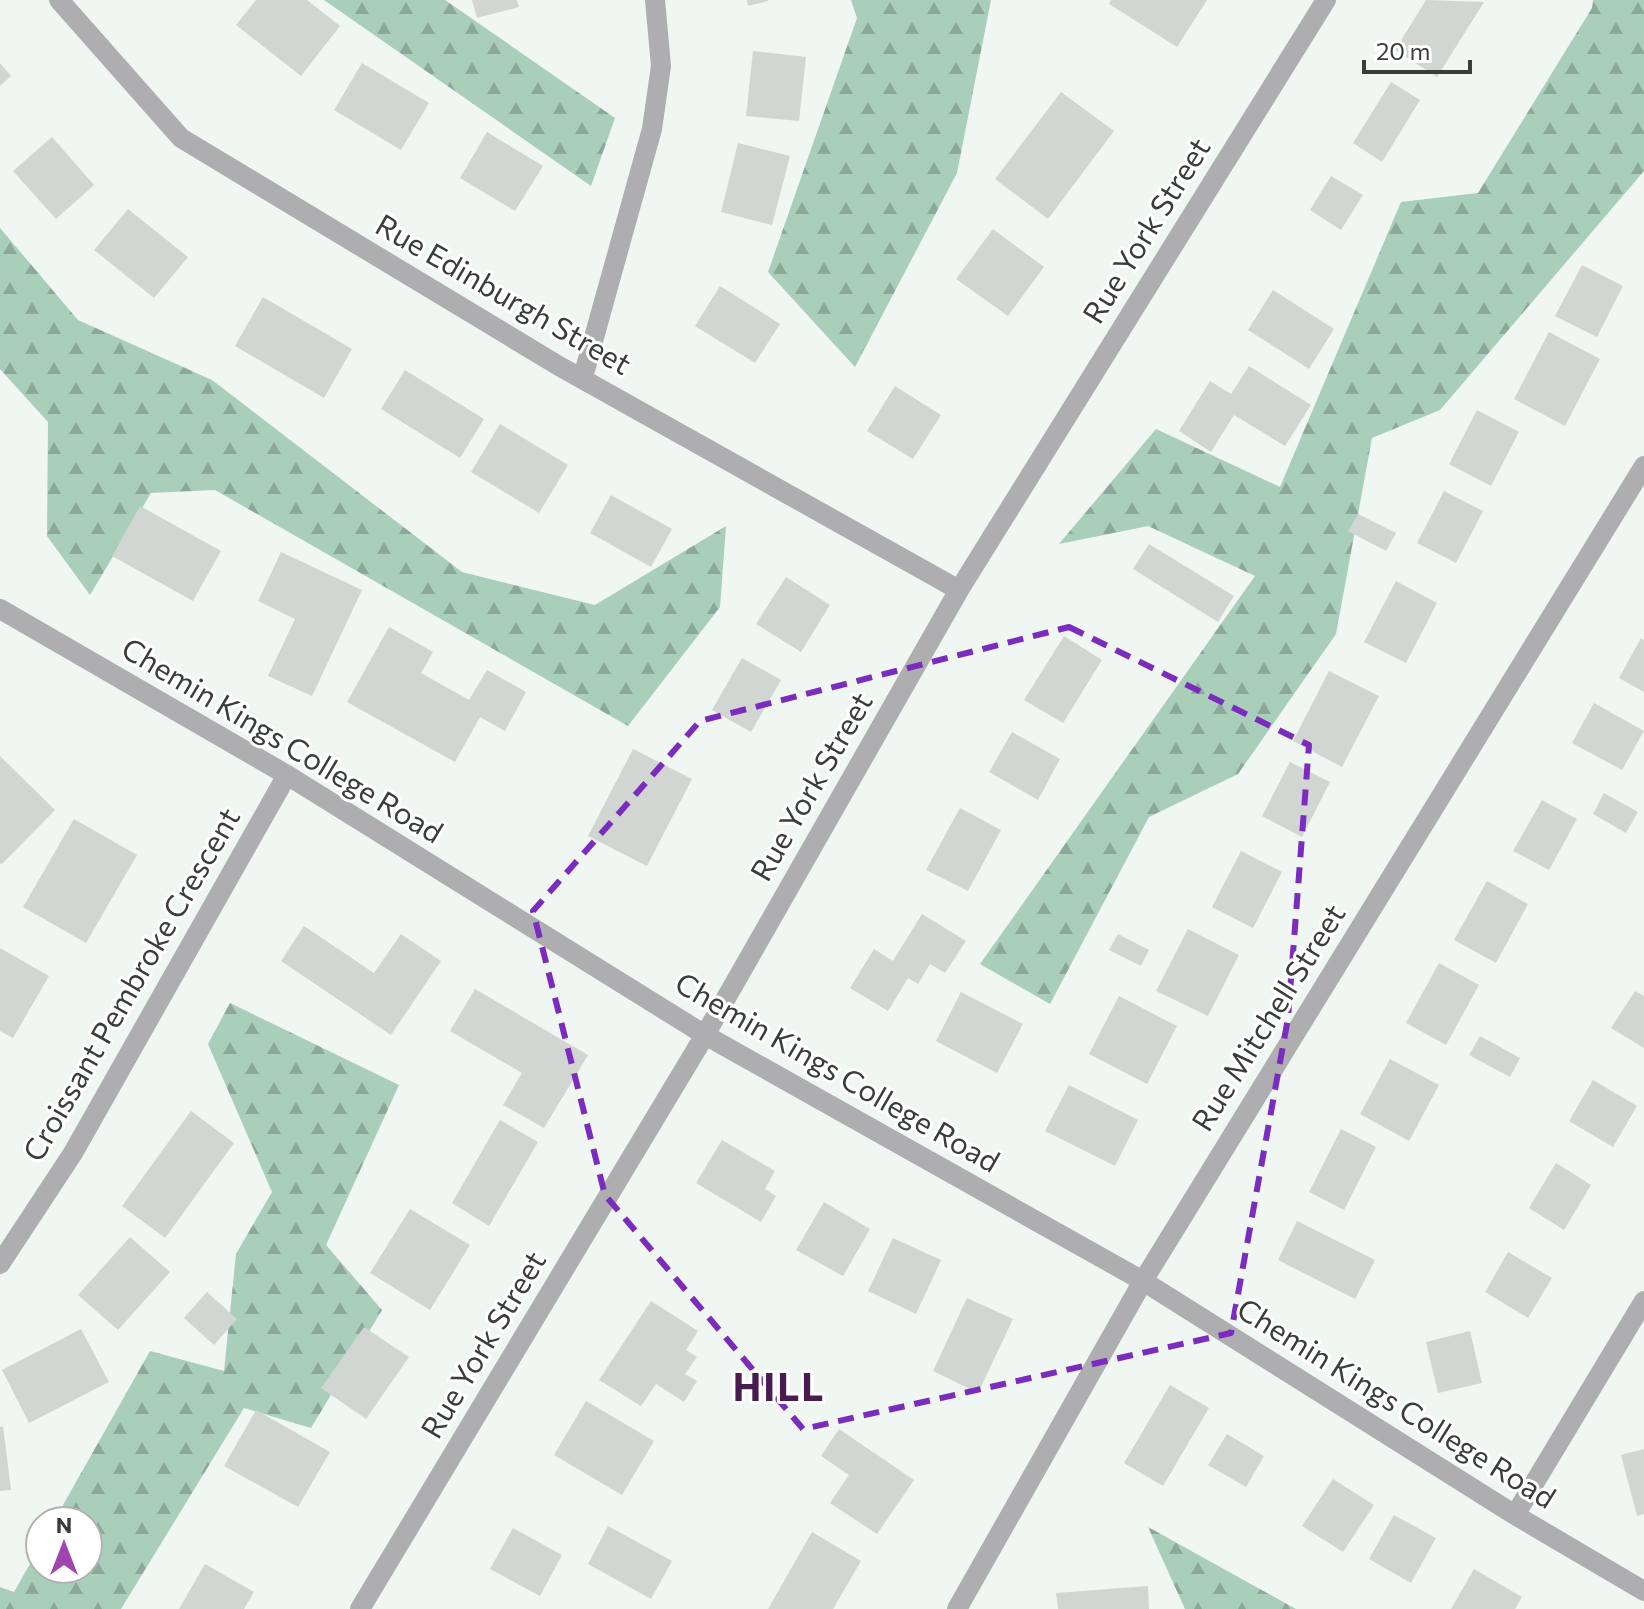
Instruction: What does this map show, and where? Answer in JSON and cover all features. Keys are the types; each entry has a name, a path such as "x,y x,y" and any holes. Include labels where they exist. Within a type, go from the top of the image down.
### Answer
{"street":[{"name":"Rue Edinburgh Street","path":"59,0 181,138 583,377 959,590"},
{"path":"583,377 652,129 661,66 655,0"},
{"name":"Rue York Street","path":"360,1609 705,1035 959,590 1326,0"},
{"name":"Rue Mitchell Street","path":"957,1609 1143,1281 1644,466"},
{"name":"Chemin Kings College Road","path":"0,609 287,775 705,1035 1143,1281 1515,1515 1644,1591"},
{"name":"Croissant Pembroke Crescent","path":"0,1264 73,1153 287,775"},
{"path":"1515,1515 1644,1301"}],"highlighted area":[{"path":"1069,627 1309,745 1288,1018 1231,1333 803,1429 605,1195 533,911 700,721"}],"green space":[{"path":"324,0 445,0 615,118 591,186"},
{"path":"851,0 991,0 957,173 855,367 768,272 857,18"},
{"path":"1593,0 1644,0 1644,171 1440,410 1372,438 1336,634 1238,774 1149,817 1050,1004 980,964 1255,576 1148,526 1059,544 1156,429 1280,487 1401,202 1478,193 1592,8"},
{"path":"0,228 78,320 212,380 462,572 595,605 726,526 720,607 628,726 215,490 151,493 90,595 47,536 48,422 0,369"},
{"path":"230,1003 399,1085 326,1245 382,1310 311,1428 244,1408 121,1609 0,1609 0,1587 14,1592 24,1574 24,1585 104,1585 104,1505 63,1505 150,1351 224,1371 236,1254 272,1192 208,1044"},
{"path":"1148,1527 1296,1609 1185,1609"}],"building":[{"path":"256,0 307,0 340,26 301,76 236,25"},
{"path":"472,0 517,0 519,7 477,18"},
{"path":"747,0 768,0 768,1 748,6"},
{"path":"1111,0 1207,0 1177,47 1109,4"},
{"path":"1426,0 1484,2 1437,77 1395,50"},
{"path":"753,51 806,57 799,121 746,116"},
{"path":"0,63 11,76 0,86"},
{"path":"362,63 429,103 401,150 334,110"},
{"path":"1391,82 1420,100 1382,162 1353,143"},
{"path":"1061,92 1114,131 1048,219 995,179"},
{"path":"487,132 543,166 515,211 460,178"},
{"path":"52,137 94,185 56,219 13,171"},
{"path":"738,143 790,156 772,225 721,212"},
{"path":"1331,176 1363,195 1341,230 1310,210"},
{"path":"128,209 188,257 154,298 94,250"},
{"path":"993,229 1044,267 1008,316 956,279"},
{"path":"1582,265 1623,286 1597,337 1555,316"},
{"path":"720,286 780,324 755,363 695,326"},
{"path":"1273,290 1334,329 1309,369 1248,330"},
{"path":"263,297 352,349 324,398 235,346"},
{"path":"1549,332 1600,359 1565,426 1514,399"},
{"path":"1249,366 1311,405 1285,446 1234,415 1211,452 1179,431 1210,381 1231,394"},
{"path":"405,370 484,419 460,458 381,409"},
{"path":"895,386 941,415 913,459 867,431"},
{"path":"1477,410 1519,432 1491,486 1449,464"},
{"path":"500,424 568,465 539,513 471,472"},
{"path":"1444,491 1483,511 1456,563 1417,543"},
{"path":"611,495 672,529 651,567 590,533"},
{"path":"140,506 221,551 193,601 112,556"},
{"path":"1358,514 1396,533 1386,551 1348,531"},
{"path":"1149,544 1234,596 1218,622 1133,569"},
{"path":"281,552 362,590 312,696 268,676 295,619 258,601"},
{"path":"786,577 830,605 801,652 756,624"},
{"path":"1396,581 1437,603 1406,663 1364,642"},
{"path":"389,627 433,652 421,673 469,700 487,670 526,692 505,731 480,717 455,762 347,702"},
{"path":"1064,636 1102,660 1063,723 1024,700"},
{"path":"1641,638 1644,640 1644,692 1619,678"},
{"path":"742,658 781,680 751,732 712,710"},
{"path":"1329,671 1379,696 1342,767 1293,741"},
{"path":"1594,703 1644,731 1622,770 1572,743"},
{"path":"1012,732 1060,759 1038,800 989,772"},
{"path":"633,749 692,779 647,866 588,836"},
{"path":"0,756 55,810 2,864 0,863"},
{"path":"1290,762 1330,782 1302,837 1262,816"},
{"path":"1604,793 1638,812 1626,833 1593,814"},
{"path":"1542,800 1577,819 1549,870 1513,851"},
{"path":"960,808 1001,830 968,891 926,870"},
{"path":"74,819 137,855 86,943 23,907"},
{"path":"1241,851 1282,872 1253,928 1212,907"},
{"path":"1487,881 1528,904 1496,963 1454,940"},
{"path":"922,914 966,941 945,973 930,964 918,984 908,978 888,1011 850,988 874,949 893,961"},
{"path":"304,926 374,973 401,934 441,961 391,1035 281,961"},
{"path":"1188,929 1239,955 1208,1016 1156,991"},
{"path":"1118,934 1149,950 1141,966 1109,950"},
{"path":"0,948 49,976 13,1038 0,1031"},
{"path":"1439,963 1479,985 1446,1045 1406,1023"},
{"path":"475,989 588,1055 544,1128 503,1105 522,1073 450,1031"},
{"path":"1635,991 1644,996 1644,1048 1611,1028"},
{"path":"961,992 1023,1024 997,1073 936,1041"},
{"path":"1119,996 1177,1026 1147,1084 1089,1054"},
{"path":"1480,1036 1520,1058 1510,1077 1469,1055"},
{"path":"1390,1059 1439,1085 1409,1141 1360,1114"},
{"path":"1593,1080 1637,1106 1613,1147 1569,1121"},
{"path":"1069,1085 1138,1120 1115,1166 1045,1131"},
{"path":"191,1111 234,1143 165,1238 122,1206"},
{"path":"500,1120 538,1142 489,1226 452,1203"},
{"path":"1341,1129 1376,1147 1344,1210 1309,1192"},
{"path":"722,1140 775,1171 765,1189 776,1196 761,1222 696,1183"},
{"path":"1556,1163 1591,1185 1564,1230 1529,1208"},
{"path":"824,1202 870,1229 843,1276 796,1250"},
{"path":"410,1209 470,1245 430,1310 370,1273"},
{"path":"1297,1221 1375,1260 1355,1299 1278,1260"},
{"path":"130,1237 170,1272 118,1330 78,1295"},
{"path":"893,1238 941,1260 916,1314 868,1291"},
{"path":"1508,1252 1552,1278 1528,1318 1485,1292"},
{"path":"207,1292 237,1319 214,1345 184,1318"},
{"path":"967,1298 1013,1319 978,1393 933,1371"},
{"path":"651,1301 698,1331 686,1350 697,1357 685,1374 697,1381 684,1402 656,1384 641,1406 599,1380"},
{"path":"364,1327 409,1357 366,1419 321,1388"},
{"path":"81,1329 109,1382 29,1423 2,1370"},
{"path":"1470,1331 1482,1383 1438,1393 1426,1342"},
{"path":"1170,1385 1209,1408 1163,1486 1124,1463"},
{"path":"586,1401 654,1441 622,1495 554,1455"},
{"path":"256,1410 330,1452 298,1507 224,1466"},
{"path":"3,1426 11,1490 0,1491 0,1427"},
{"path":"839,1429 914,1480 877,1534 830,1503 849,1475 821,1456"},
{"path":"1227,1434 1264,1456 1246,1487 1208,1465"},
{"path":"1644,1449 1644,1514 1637,1516 1621,1455"},
{"path":"1333,1479 1374,1505 1343,1552 1302,1526"},
{"path":"1394,1515 1436,1538 1411,1583 1369,1559"},
{"path":"608,1526 672,1561 651,1599 588,1564"},
{"path":"513,1528 562,1555 540,1596 490,1569"},
{"path":"812,1532 861,1561 833,1609 768,1609"},
{"path":"205,1564 254,1592 244,1609 179,1609"},
{"path":"1474,1569 1522,1597 1515,1609 1451,1609"},
{"path":"1148,1586 1149,1609 1058,1609 1056,1593"}],"district":[{"name":"HILL","path":"779,1388"}]}
